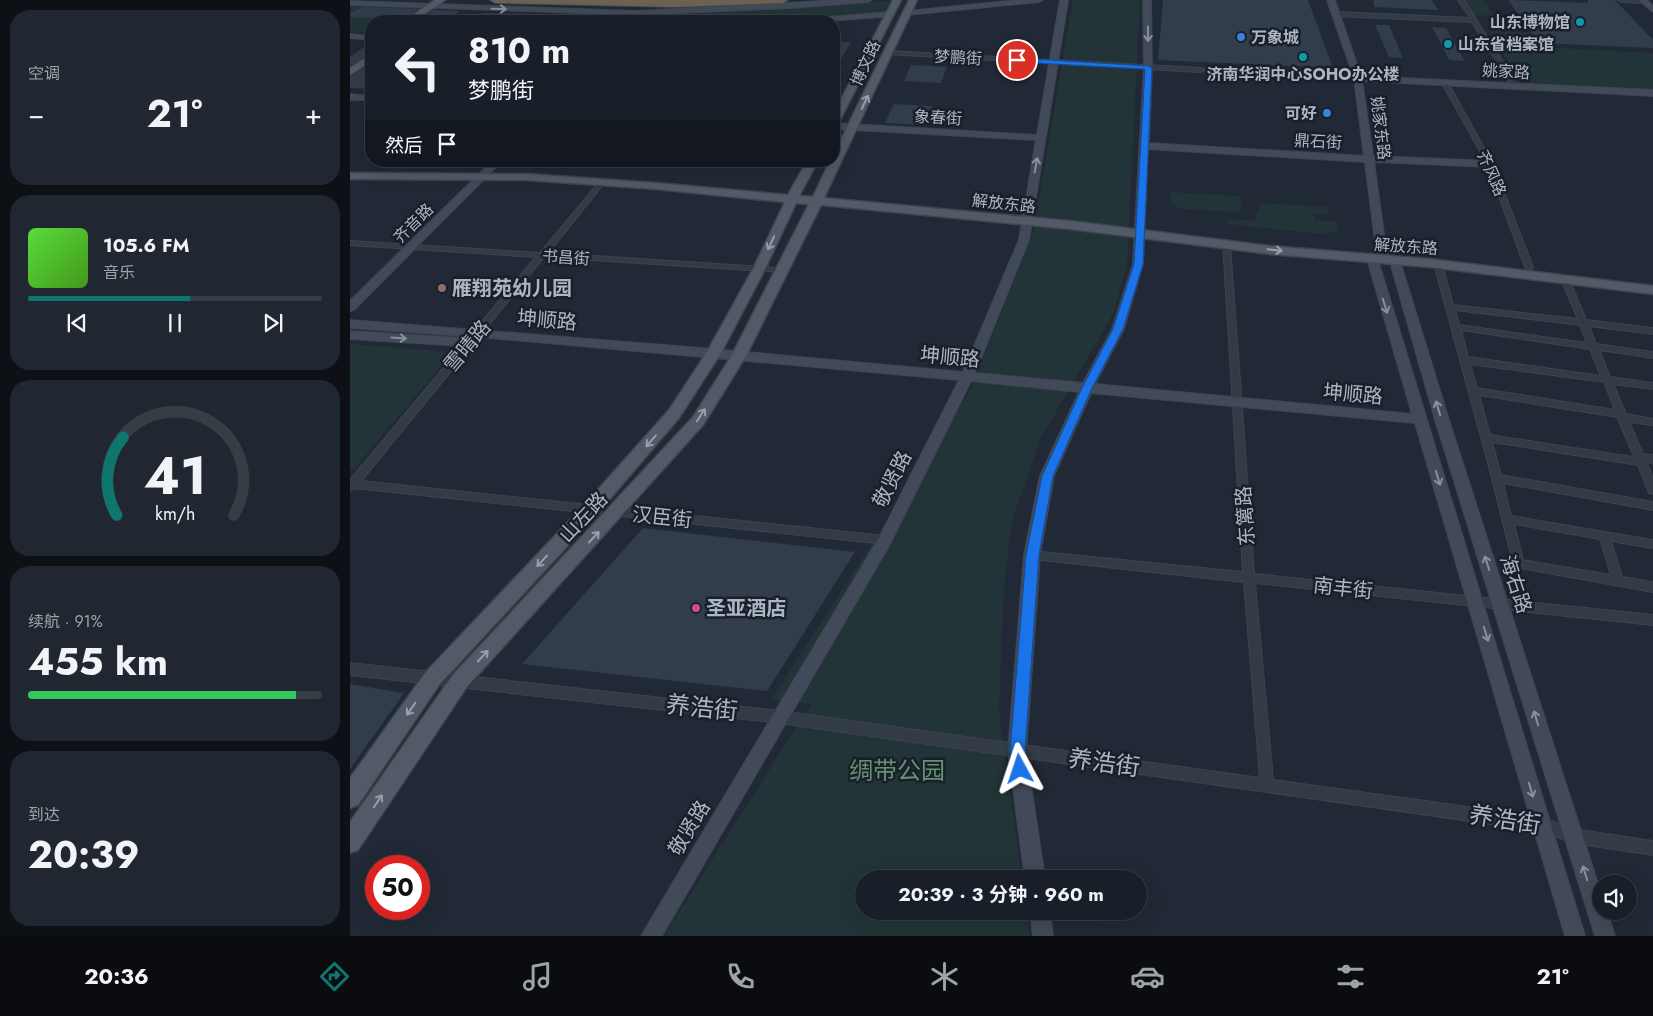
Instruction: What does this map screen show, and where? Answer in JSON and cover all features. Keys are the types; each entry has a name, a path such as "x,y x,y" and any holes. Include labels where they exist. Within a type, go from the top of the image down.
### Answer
{"highway":[{"path":"495,0 683,5 783,0"},
{"path":"520,1 542,14"}],"main road":[{"path":"419,15 439,4 454,0"},
{"name":"博文路","path":"840,112 897,0"},
{"name":"博文路","path":"840,154 913,0"},
{"path":"429,15 439,4"},
{"path":"350,60 365,50"},
{"path":"350,72 365,61"},
{"path":"795,195 810,167"},
{"name":"博文路","path":"819,197 834,167"},
{"name":"解放东路","path":"350,169 487,173 819,197 1027,217 1376,255"},
{"name":"解放东路","path":"350,176 605,173 795,195"},
{"name":"山左路","path":"350,798 432,679 591,509 674,414 714,354 759,269 795,195"},
{"name":"山左路","path":"350,842 459,682 617,512 698,420 739,356 819,197"},
{"name":"解放东路","path":"1140,230 1226,244 1529,267 1653,282"},
{"name":"解放东路","path":"1395,261 1564,278 1653,290"}],"street":[{"path":"350,3 439,4 542,14 710,11 868,0"},
{"path":"907,13 1039,0"},
{"name":"敬贤路","path":"652,936 885,540 968,377 1024,240 1064,0"},
{"path":"1034,870 1017,751 1032,555 1047,476 1087,388 1118,329 1138,264 1148,68 1147,0"},
{"name":"姚家东路","path":"1331,0 1358,78 1369,159 1376,255"},
{"path":"1461,0 1515,86"},
{"path":"1622,0 1644,0 1653,10"},
{"path":"840,18 890,14"},
{"path":"1336,14 1473,20"},
{"path":"350,36 365,37"},
{"name":"梦鹏街","path":"888,53 1200,70"},
{"path":"1276,74 1358,78"},
{"name":"姚家路","path":"1358,78 1653,93"},
{"name":"齐风路","path":"1445,83 1490,164 1529,267"},
{"path":"350,97 365,98"},
{"name":"象春街","path":"840,125 1040,138"},
{"name":"鼎石街","path":"1145,146 1490,164"},
{"name":"齐音路","path":"350,307 492,167"},
{"name":"雪晴路","path":"351,485 603,181"},
{"name":"书昌街","path":"350,244 782,270"},
{"name":"东篱路","path":"1226,244 1249,578 1267,786"},
{"path":"1376,255 1395,261"},
{"path":"1376,255 1419,420 1476,602 1575,936"},
{"name":"海右路","path":"1395,261 1443,424 1605,936"},
{"path":"1438,264 1487,438 1518,564 1653,588"},
{"path":"1564,278 1653,490"},
{"path":"1451,307 1653,331"},
{"name":"坤顺路","path":"350,324 739,356 1419,420"},
{"path":"1456,327 1593,348 1653,355"},
{"name":"坤顺路","path":"350,335 463,342 477,333"},
{"path":"1466,360 1653,386"},
{"path":"1474,391 1653,422"},
{"path":"1487,438 1640,459 1653,459"},
{"path":"1497,478 1653,506"},
{"name":"汉臣街","path":"351,485 885,540"},
{"path":"1506,519 1653,544"},
{"path":"1604,536 1618,581"},
{"name":"南丰街","path":"1032,555 1653,620"},
{"name":"养浩街","path":"350,669 780,717 1541,824 1573,836 1653,848"},
{"path":"1041,920 1043,936"}],"green space":[{"name":"绸带公园","path":"1073,0 1140,0 1127,265 1113,314 1040,440 1012,521 1004,586 999,712 1021,870 855,870 855,920 1028,920 1030,936 664,936 811,704 771,700 970,391 1033,233"},
{"path":"1464,0 1484,0 1495,16 1474,15"},
{"path":"890,1 882,15 840,18 840,15 672,15"},
{"path":"350,6 417,8 407,15 365,15 365,33 350,32"},
{"path":"1488,30 1530,32 1541,47 1653,53 1653,90 1520,82"},
{"path":"1170,192 1241,196 1241,209 1235,212 1181,209 1172,204"},
{"path":"1261,203 1327,207 1329,214 1313,213 1315,220 1337,222 1338,231 1322,234 1227,224 1229,219 1254,220"},
{"path":"350,344 453,352 354,469 350,468"}],"building":[{"name":"万象城","path":"1163,0 1308,0 1333,68 1158,60"},
{"path":"1374,0 1432,0 1438,10 1374,7"},
{"name":"山东博物馆","path":"1508,0 1588,3 1588,0 1615,0 1653,40 1653,48 1539,43"},
{"path":"362,7 418,9 410,15 365,15 365,18 350,17 350,14"},
{"path":"434,10 460,11 455,15 426,15"},
{"path":"482,13 537,14 537,15 480,15"},
{"path":"1375,25 1389,25 1403,58 1389,57"},
{"path":"1432,27 1446,28 1465,61 1449,60"},
{"path":"840,42 851,42 841,59"},
{"path":"365,46 365,56 350,66 350,57"},
{"path":"911,65 947,67 941,83 904,81"},
{"path":"365,67 365,89 350,88 350,77"},
{"path":"894,104 932,106 925,125 885,123"},
{"name":"圣亚酒店","path":"643,528 855,552 767,691 522,664"},
{"path":"350,684 404,693 350,769"}],"tunnel":[{"path":"1200,70 1276,74"}],"place":[{"name":"山东博物馆","path":"1580,22"},
{"name":"万象城","path":"1241,37"},
{"name":"山东省档案馆","path":"1448,44"},
{"name":"济南华润中心SOHO办公楼","path":"1303,57"},
{"name":"可好","path":"1327,113"},
{"name":"雁翔苑幼儿园","path":"442,288"},
{"name":"圣亚酒店","path":"696,608"}],"route":[{"path":"1017,60 1148,68 1138,264 1118,329 1087,388 1047,476 1032,555 1017,751 1020,769"}]}
